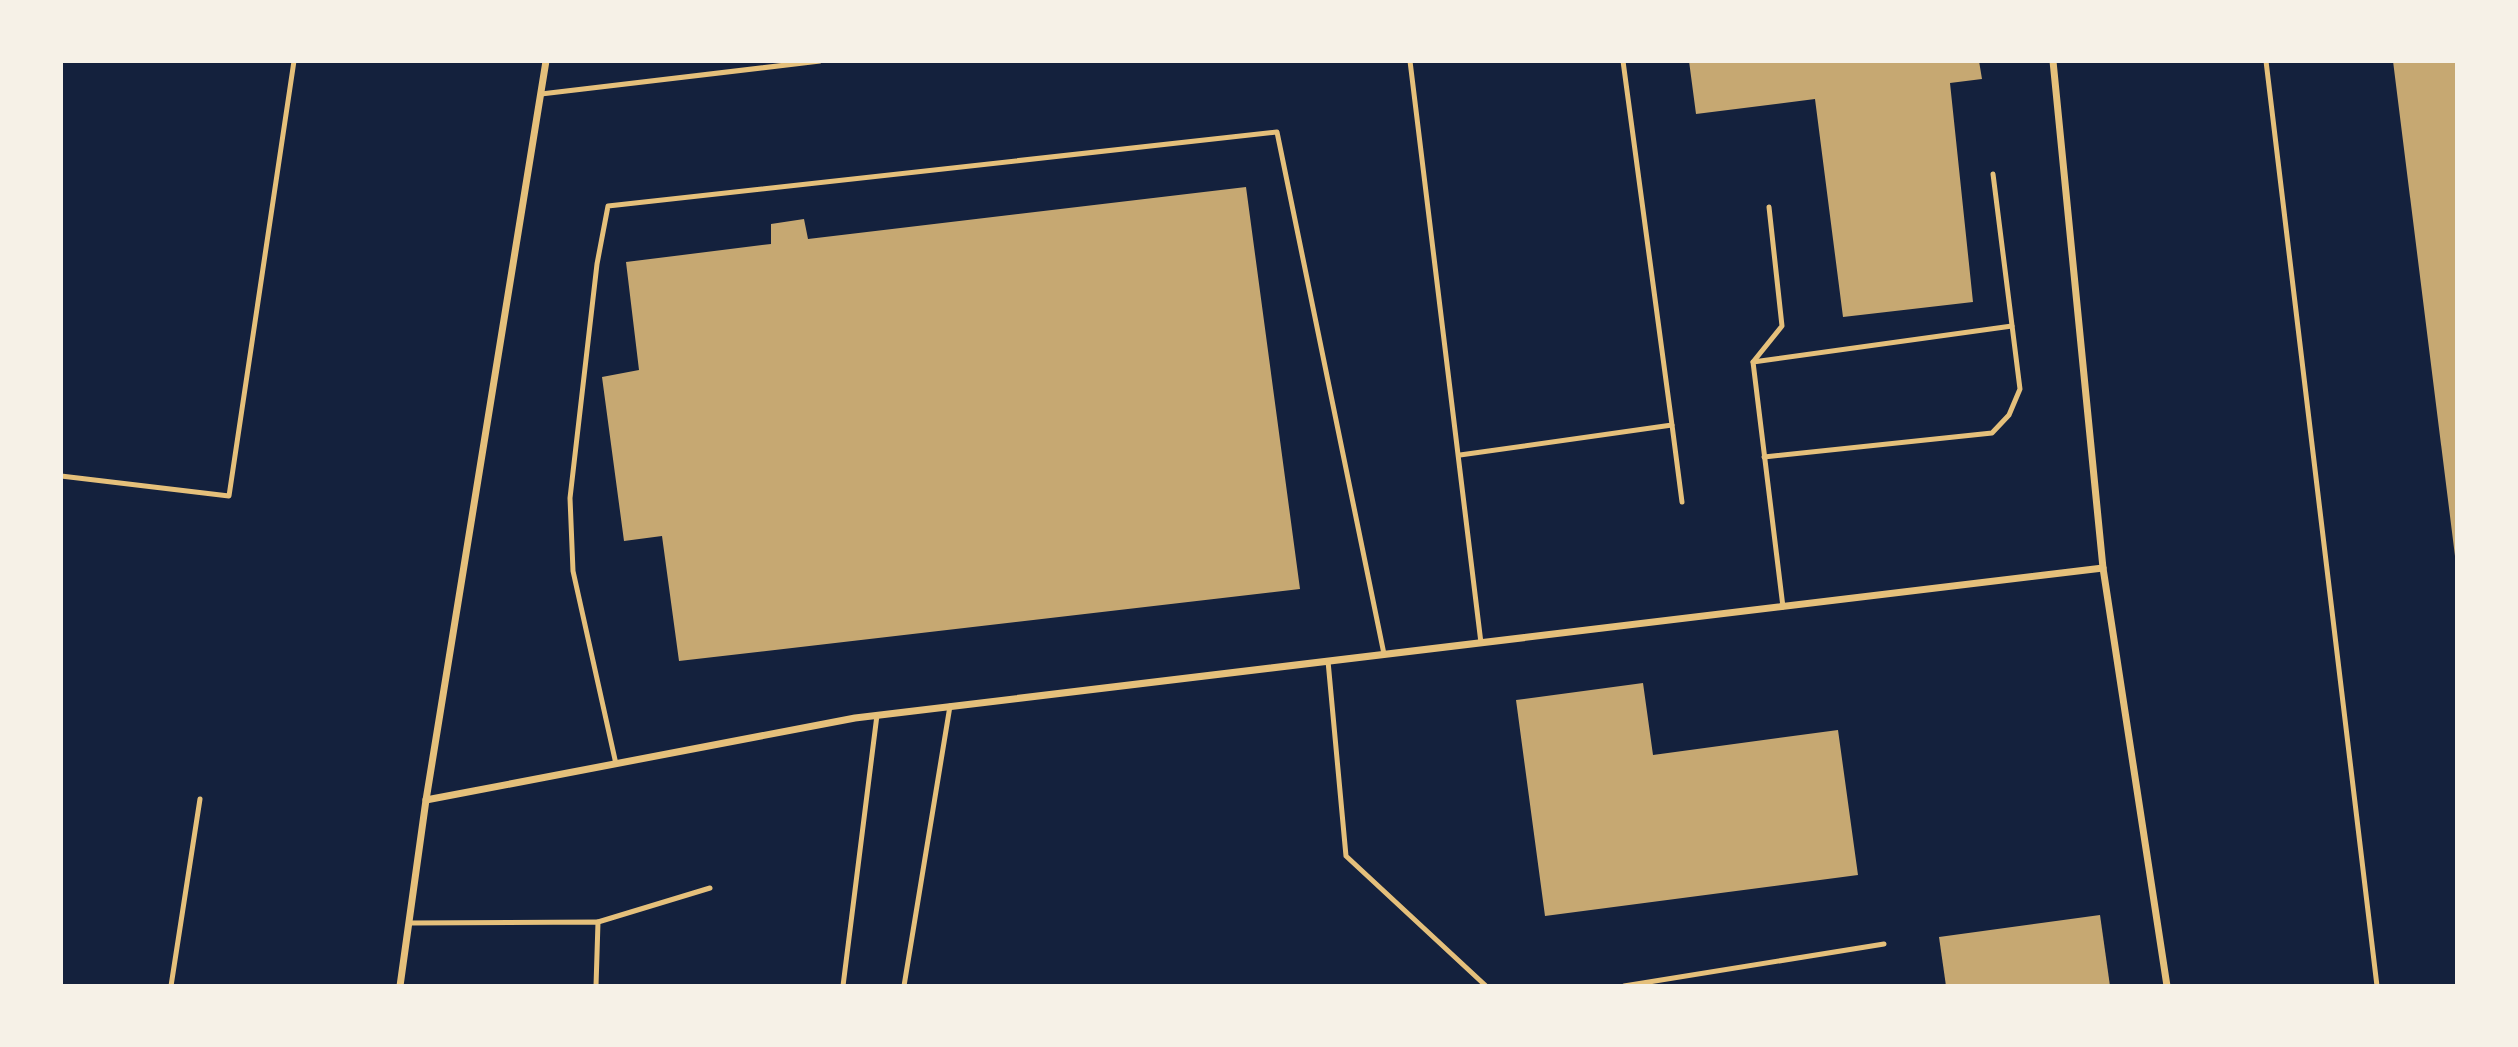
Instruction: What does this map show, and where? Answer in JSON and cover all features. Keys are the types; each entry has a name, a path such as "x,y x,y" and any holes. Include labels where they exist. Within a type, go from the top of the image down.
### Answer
{"street":[{"path":"400,986 426,800 546,61"},
{"path":"2053,61 2103,568 2167,986"},
{"path":"426,800 877,715 2103,568"}],"lane":[{"path":"61,476 229,496 294,61"},
{"path":"736,61 736,71"},
{"path":"541,94 820,61"},
{"path":"1410,61 1481,643"},
{"path":"1623,61 1682,502"},
{"path":"2266,61 2377,986"},
{"path":"616,764 573,571 570,498 597,264 608,206 1277,132 1384,654"},
{"path":"1764,457 1992,433 2010,415 2020,388 1993,174"},
{"path":"1769,207 1782,326 1753,362 1783,607"},
{"path":"1753,362 2012,326"},
{"path":"1460,455 1672,425"},
{"path":"1328,661 1346,856 1486,986"},
{"path":"904,986 950,706"},
{"path":"844,986 877,715"},
{"path":"171,986 200,799"},
{"path":"410,923 598,922 710,888"},
{"path":"596,986 598,922"},
{"path":"1625,986 1884,944"}],"building":[{"path":"1689,61 1979,61 1982,79 1950,83 1973,302 1843,317 1815,99 1696,114"},
{"path":"2393,61 2457,61 2457,556 2455,556"},
{"path":"1246,187 1300,589 679,661 662,536 624,541 602,377 639,370 626,262 771,244 771,224 804,219 808,239"},
{"path":"1643,683 1653,755 1838,730 1858,875 1545,916 1516,700"},
{"path":"2100,915 2110,986 1946,986 1939,937"}]}
